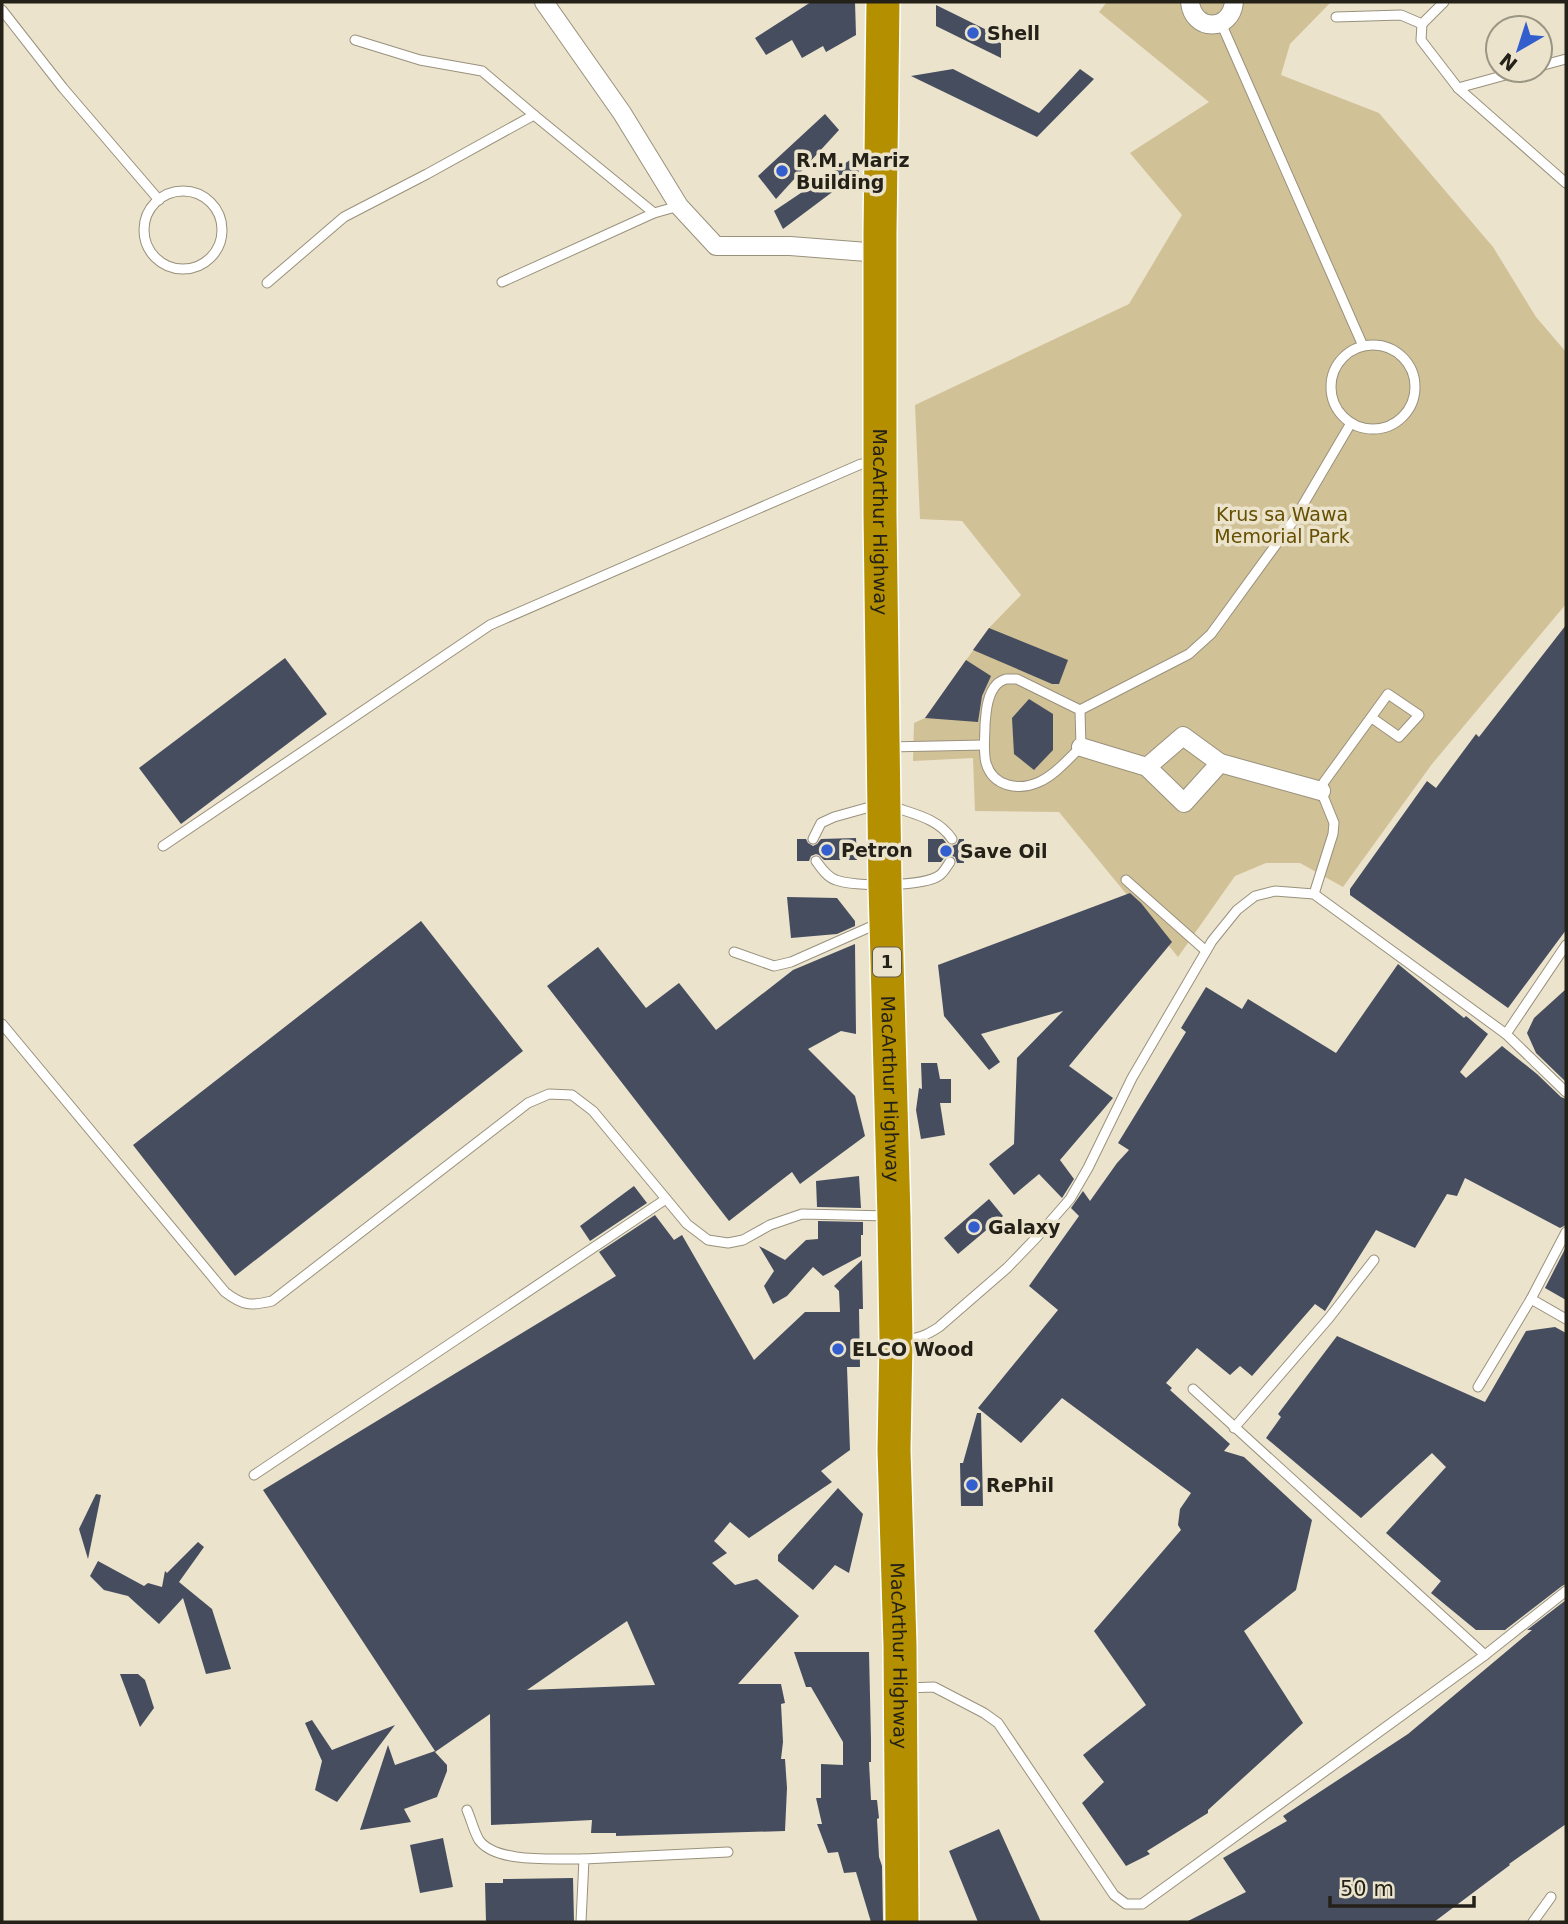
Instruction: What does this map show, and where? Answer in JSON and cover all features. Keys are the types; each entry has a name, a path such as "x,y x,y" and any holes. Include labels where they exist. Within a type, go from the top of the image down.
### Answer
{"highway":[{"name":"MacArthur Highway","path":"883,2 880,464 885,886 896,1341 894,1450 902,1922"}],"street":[{"path":"544,2 622,113 679,206 716,246 790,246 880,253"},
{"path":"1190,2 1191,10 1200,21 1214,25 1221,23 1232,13 1234,2"},
{"path":"1147,767 1183,736 1220,763 1321,791"},
{"path":"1081,747 1147,767 1184,803 1220,763"}],"lane":[{"path":"1444,2 1422,24 1421,40 1458,88 1566,183"},
{"path":"2,9 63,88 159,200"},
{"path":"1336,17 1401,15 1422,24"},
{"path":"1221,23 1363,346"},
{"path":"355,40 420,61 482,71 653,213"},
{"path":"1458,88 1484,81"},
{"path":"267,283 344,217 534,115"},
{"path":"185,191 198,194 209,201 218,211 223,232 220,245 212,256 202,264 182,269 169,266 157,258 149,248 144,228 147,215 159,200 165,195 185,191"},
{"path":"502,282 653,213 679,206"},
{"path":"1382,345 1396,351 1408,363 1414,376 1415,389 1408,412 1385,428 1370,429 1351,423 1334,401 1331,387 1332,375 1339,362 1352,350 1363,346 1382,345"},
{"path":"1080,710 1189,654 1211,634 1294,520 1351,423"},
{"path":"163,846 491,625 861,464 880,464"},
{"path":"1017,679 1080,710 1081,747 1043,780 1028,786 1010,787 994,778 986,764 984,745 986,709 998,682 1017,679"},
{"path":"1314,894 1334,823 1321,791 1324,782 1388,694 1419,716 1399,737 1372,718"},
{"path":"883,747 984,745"},
{"path":"813,839 821,823 884,804 938,823 952,839"},
{"path":"816,861 824,872 836,881 885,886 926,881 939,876 950,862"},
{"path":"1126,880 1206,951"},
{"path":"896,1341 914,1340 939,1327 1007,1268 1070,1199 1132,1078 1206,951 1237,910 1255,896 1275,891 1314,894 1506,1034 1566,1092"},
{"path":"734,952 775,966 791,962 887,920"},
{"path":"1506,1034 1566,945"},
{"path":"2,1024 225,1292 239,1302 255,1305 272,1301 528,1103 549,1094 572,1095 593,1111 687,1224 708,1240 728,1243 743,1240 770,1225 802,1214 894,1217"},
{"path":"254,1475 666,1199"},
{"path":"1478,1387 1531,1299 1566,1231"},
{"path":"1234,1427 1329,1318 1374,1259"},
{"path":"1531,1299 1566,1319"},
{"path":"1192,1388 1486,1655"},
{"path":"900,1688 934,1687 998,1723 1114,1895 1126,1904 1142,1903 1486,1655 1566,1591"},
{"path":"467,1810 479,1840 491,1851 505,1857 584,1859 728,1852"},
{"path":"581,1922 584,1859"},
{"path":"1533,1922 1551,1897"}],"green space":[{"name":"Krus sa Wawa Memorial Park","path":"1107,2 1331,2 1290,44 1281,75 1379,113 1493,247 1536,317 1566,352 1566,604 1432,764 1343,887 1300,863 1266,863 1235,876 1178,957 1059,812 975,811 973,758 913,761 914,723 925,718 989,628 1021,595 962,521 920,519 915,405 1129,304 1182,215 1130,153 1209,102 1099,12"}],"building":[{"path":"811,2 855,2 856,35 826,52 823,46 802,58 792,40 766,55 755,38"},
{"name":"Shell","path":"936,5 1001,37 1001,58 936,26"},
{"path":"953,69 1039,113 1080,69 1094,79 1037,137 911,76"},
{"path":"825,114 839,130 776,199 758,176"},
{"path":"853,158 859,172 783,229 774,211"},
{"path":"1566,625 1566,930 1508,1008 1350,895 1350,889 1427,781 1436,788 1476,734 1479,737"},
{"path":"989,628 1068,660 1059,684 1052,684 973,650"},
{"path":"285,658 327,714 181,824 139,768"},
{"path":"966,660 991,676 982,696 978,722 925,718"},
{"path":"1029,699 1053,714 1053,750 1034,770 1014,754 1012,718"},
{"name":"Petron","path":"856,838 857,860 824,860 816,854 811,856 809,861 797,861 797,839 806,839 813,846 821,839"},
{"name":"Save Oil","path":"928,839 943,839 952,846 957,844 959,839 964,839 964,863 957,863 955,857 950,855 941,862 928,862"},
{"path":"1130,893 1172,942 1069,1066 1113,1098 1060,1160 1074,1179 1062,1198 1039,1174 1014,1195 989,1164 1014,1144 1017,1058 1063,1011 981,1034 1000,1062 989,1070 944,1016 938,965"},
{"path":"787,897 837,898 855,921 855,926 837,934 791,938"},
{"path":"421,921 523,1051 235,1276 133,1145"},
{"path":"855,944 856,1034 841,1031 808,1049 855,1096 865,1136 800,1184 792,1172 729,1221 547,986 598,947 646,1008 679,983 716,1030 793,970"},
{"path":"1398,964 1464,1018 1466,1016 1488,1034 1460,1072 1466,1078 1502,1046 1566,1099 1566,1225 1560,1228 1465,1178 1457,1196 1447,1194 1415,1248 1376,1230 1325,1311 1315,1304 1252,1376 1240,1366 1230,1375 1197,1348 1166,1383 1172,1388 1170,1390 1230,1444 1224,1451 1244,1457 1312,1520 1296,1590 1244,1631 1303,1723 1208,1810 1208,1813 1147,1851 1150,1854 1126,1866 1082,1803 1104,1782 1083,1755 1146,1705 1094,1631 1181,1530 1178,1525 1180,1509 1191,1493 1062,1398 1021,1443 978,1408 1058,1310 1029,1286 1079,1216 1071,1208 1083,1191 1090,1201 1129,1150 1118,1143 1186,1032 1181,1028 1206,987 1242,1009 1248,999 1336,1053"},
{"path":"1566,989 1566,1082 1536,1053 1527,1033 1534,1018"},
{"path":"921,1063 937,1063 940,1079 951,1079 951,1103 940,1103 945,1135 921,1139 916,1110 919,1088 922,1089"},
{"path":"859,1176 861,1208 817,1207 816,1181"},
{"path":"634,1186 647,1203 590,1241 580,1226"},
{"name":"Galaxy","path":"989,1199 1003,1216 958,1254 944,1238"},
{"path":"655,1215 674,1240 682,1235 754,1360 805,1312 840,1312 839,1291 834,1286 862,1260 860,1367 847,1367 850,1450 821,1471 832,1482 749,1538 730,1522 714,1541 727,1553 712,1563 735,1585 757,1579 799,1616 738,1684 781,1684 785,1703 781,1704 781,1759 785,1759 787,1788 785,1831 616,1836 616,1833 591,1833 592,1820 491,1825 490,1714 435,1752 447,1765 447,1771 437,1797 404,1809 411,1822 360,1830 388,1745 395,1765 435,1751 263,1490 616,1276 599,1252","holes":["627,1621 655,1685 527,1690"]},
{"path":"818,1221 863,1222 861,1256 823,1276 813,1267 787,1296 773,1304 764,1286 774,1271 759,1246 785,1260 806,1240 818,1239"},
{"path":"1566,1247 1566,1300 1545,1288"},
{"path":"1555,1327 1566,1333 1566,1584 1505,1630 1476,1630 1431,1593 1441,1581 1386,1533 1446,1467 1432,1453 1361,1518 1266,1438 1281,1417 1278,1414 1337,1336 1485,1402 1526,1331"},
{"name":"RePhil","path":"977,1413 981,1413 983,1506 961,1506 960,1463 963,1463"},
{"path":"838,1488 863,1514 849,1573 835,1565 813,1590 778,1561 778,1555"},
{"path":"96,1494 101,1495 88,1559 79,1529"},
{"path":"198,1542 204,1547 179,1582 212,1609 231,1669 206,1674 183,1598 159,1624 128,1596 104,1590 90,1576 98,1561 144,1586 148,1583 162,1587 165,1571 167,1573"},
{"path":"1566,1600 1566,1824 1434,1922 1186,1922 1246,1892 1223,1858 1287,1821 1283,1816 1408,1734 1532,1630 1527,1630"},
{"path":"794,1652 869,1652 869,1762 871,1800 877,1800 879,1818 883,1922 871,1922 856,1872 844,1873 838,1852 828,1853 817,1824 822,1824 816,1798 821,1798 821,1764 843,1765 843,1742 811,1687 806,1687"},
{"path":"120,1674 138,1674 145,1680 154,1708 140,1727"},
{"path":"312,1720 332,1750 395,1725 337,1802 315,1790 322,1761 305,1723"},
{"path":"999,1829 1041,1922 978,1922 949,1851"},
{"path":"443,1838 453,1887 420,1893 410,1845"},
{"path":"573,1878 574,1922 486,1922 485,1883 503,1883 503,1879"}],"place":[{"name":"Shell","path":"973,33"},
{"name":"R.M. Mariz Building","path":"782,171"},
{"name":"Petron","path":"827,850"},
{"name":"Save Oil","path":"946,851"},
{"name":"Galaxy","path":"974,1227"},
{"name":"ELCO Wood","path":"838,1349"},
{"name":"RePhil","path":"972,1485"}]}
